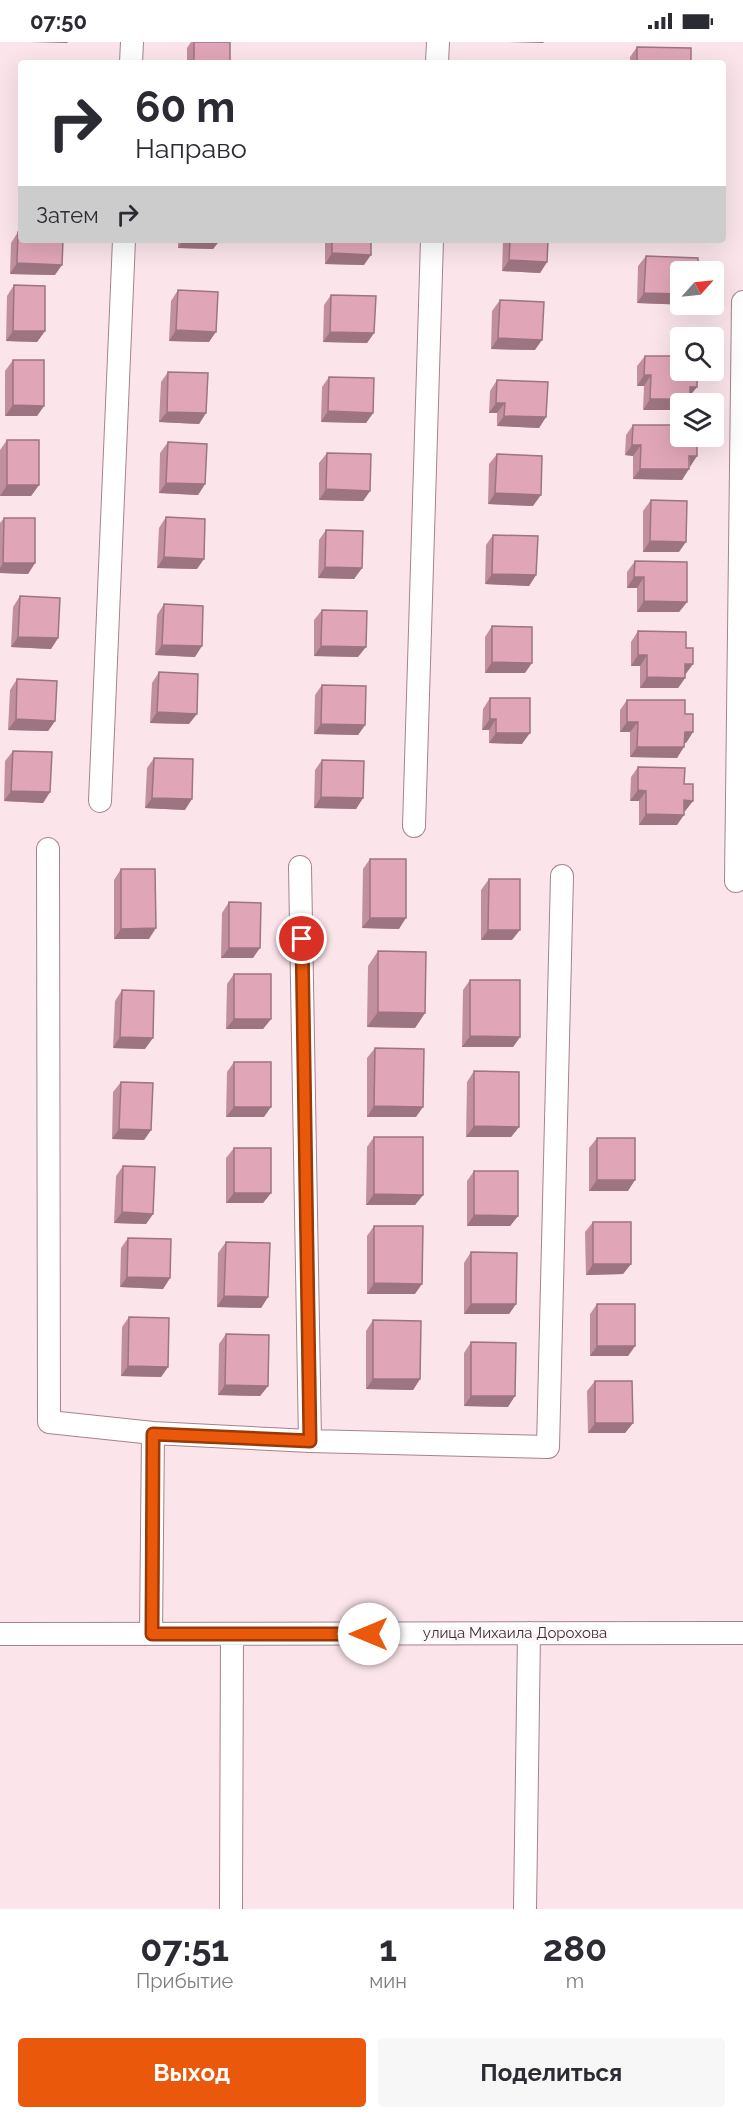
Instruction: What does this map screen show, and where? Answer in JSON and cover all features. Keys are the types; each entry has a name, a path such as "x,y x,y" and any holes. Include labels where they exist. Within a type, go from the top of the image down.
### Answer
{"street":[{"path":"131,60 132,42"},
{"path":"437,60 438,42"},
{"path":"100,801 124,243"},
{"path":"414,826 432,243"},
{"path":"736,881 743,302"},
{"path":"48,849 49,1422 153,1434 310,1441 548,1447 562,876"},
{"path":"300,867 310,1441"},
{"path":"152,1634 153,1434"},
{"path":"525,1909 529,1633"},
{"name":"улица Михаила Дорохова","path":"0,1634 743,1633"},
{"path":"231,1909 232,1634"}],"building":[{"path":"194,42 230,42 230,60 194,60"},
{"path":"637,47 691,48 691,60 637,60"},
{"path":"18,232 18,243 63,243 62,265 17,263"},
{"path":"332,243 371,243 371,255 332,253"},
{"path":"510,243 548,243 547,262 509,260"},
{"path":"646,256 698,258 698,261 670,261 670,294 644,293"},
{"path":"14,285 45,286 45,331 13,331"},
{"path":"178,290 218,292 216,332 176,330"},
{"path":"331,295 376,296 374,333 330,332"},
{"path":"500,300 544,302 542,340 498,338"},
{"path":"645,356 670,356 670,381 697,381 697,387 690,387 690,393 670,393 670,399 650,399 651,375 644,375"},
{"path":"13,360 44,360 44,406 13,405"},
{"path":"168,372 208,373 206,413 167,412"},
{"path":"329,377 374,378 373,413 328,411"},
{"path":"497,380 548,382 546,417 504,416 505,403 496,403"},
{"path":"633,425 670,425 670,447 697,447 697,456 689,456 689,469 640,469 641,445 632,445"},
{"path":"7,440 39,440 39,485 7,485"},
{"path":"168,442 207,444 205,484 166,483"},
{"path":"327,453 371,454 370,491 326,489"},
{"path":"497,454 542,456 541,495 495,493"},
{"path":"651,500 687,501 686,542 650,541"},
{"path":"166,517 205,519 204,559 164,557"},
{"path":"4,518 35,518 35,563 3,563"},
{"path":"326,530 363,531 362,568 325,567"},
{"path":"493,535 538,536 536,575 492,574"},
{"path":"635,561 687,562 687,602 644,601 644,577 634,577"},
{"path":"20,596 60,598 58,638 18,637"},
{"path":"164,604 203,606 202,646 162,645"},
{"path":"322,610 367,611 366,647 321,646"},
{"path":"492,626 532,627 532,663 492,662"},
{"path":"638,631 686,632 686,648 693,648 693,664 685,664 685,678 647,677 647,655 638,655"},
{"path":"159,672 198,674 197,714 157,712"},
{"path":"17,679 57,681 55,721 16,719"},
{"path":"322,685 366,686 365,725 321,724"},
{"path":"490,698 530,698 530,733 496,733 496,719 490,719"},
{"path":"627,700 685,700 685,714 693,714 693,732 685,732 684,747 637,747 638,722 627,722"},
{"path":"13,751 52,752 50,792 11,791"},
{"path":"154,758 193,759 192,799 152,798"},
{"path":"322,760 364,761 363,798 321,797"},
{"path":"638,767 685,768 684,784 693,784 693,801 684,800 684,815 646,814 646,791 638,790"},
{"path":"370,859 406,859 406,918 370,918"},
{"path":"121,869 155,869 156,928 121,929"},
{"path":"489,879 520,879 520,930 488,930"},
{"path":"229,902 261,903 260,948 229,948"},
{"path":"378,951 426,952 425,1013 378,1012"},
{"path":"234,974 271,974 271,1019 234,1019"},
{"path":"470,980 520,980 520,1037 470,1036"},
{"path":"122,990 154,991 153,1038 120,1037"},
{"path":"375,1048 424,1049 423,1107 374,1106"},
{"path":"234,1062 271,1062 271,1107 234,1107"},
{"path":"474,1071 519,1072 519,1127 474,1126"},
{"path":"121,1082 153,1083 151,1130 119,1129"},
{"path":"374,1137 423,1137 423,1195 374,1194"},
{"path":"597,1138 635,1138 635,1180 597,1180"},
{"path":"234,1148 271,1148 271,1193 234,1193"},
{"path":"123,1166 155,1167 153,1214 122,1212"},
{"path":"474,1171 518,1171 518,1216 474,1215"},
{"path":"593,1222 631,1222 631,1264 593,1264"},
{"path":"374,1226 423,1226 422,1284 374,1283"},
{"path":"128,1238 171,1239 170,1278 127,1277"},
{"path":"226,1242 270,1243 268,1297 224,1296"},
{"path":"471,1252 517,1253 516,1304 471,1304"},
{"path":"597,1304 635,1304 635,1346 597,1346"},
{"path":"129,1317 169,1318 168,1367 128,1366"},
{"path":"373,1320 421,1321 420,1379 373,1379"},
{"path":"226,1334 269,1335 268,1386 225,1385"},
{"path":"471,1342 516,1343 515,1396 471,1396"},
{"path":"595,1381 632,1381 633,1423 595,1423"}],"route":[{"path":"302,939 310,1441 153,1434 152,1634 369,1634"}]}
